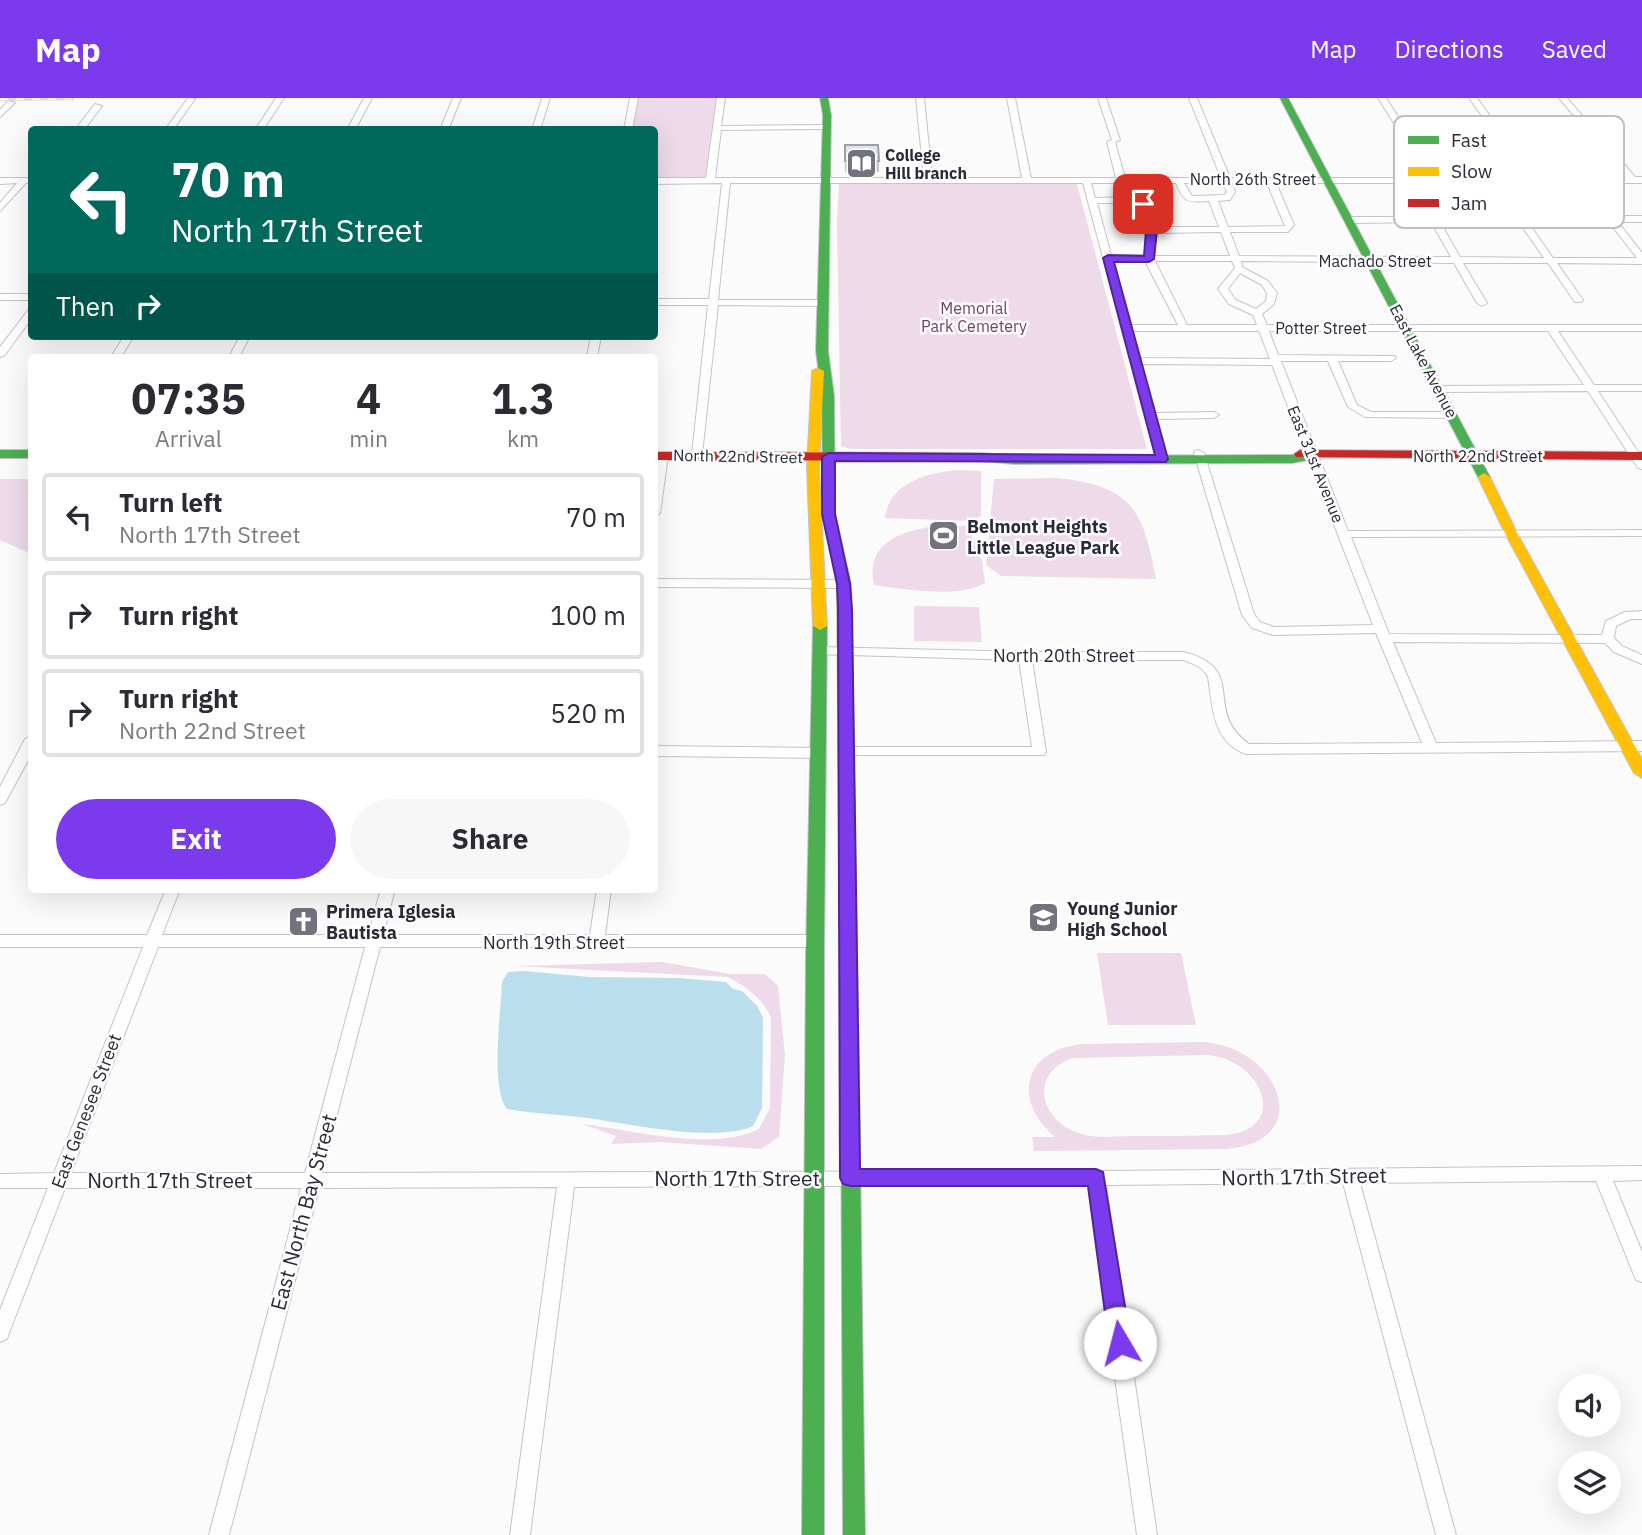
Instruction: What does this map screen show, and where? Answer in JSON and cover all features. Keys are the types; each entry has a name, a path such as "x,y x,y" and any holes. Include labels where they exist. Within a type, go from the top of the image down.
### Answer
{"main road":[{"path":"824,98 826,180 822,351 828,396 829,514 844,584 854,1535"},
{"path":"826,121 834,98"},
{"name":"East Lake Avenue","path":"1284,98 1474,456 1512,534 1570,639 1635,746 1642,773"},
{"path":"813,1535 813,1179 820,651 819,584 811,514 810,457 812,405 822,351"},
{"name":"North 22nd Street","path":"659,456 990,457 1014,453 1640,459"},
{"path":"0,454 28,454"},
{"path":"819,697 824,713 826,737 836,748 846,752"}],"street":[{"path":"262,126 280,98"},
{"path":"353,126 368,98"},
{"path":"446,126 457,98"},
{"path":"537,126 546,98"},
{"path":"629,126 634,98"},
{"path":"710,181 721,98"},
{"path":"920,98 928,180"},
{"path":"1011,98 1027,180"},
{"path":"1102,98 1121,180"},
{"path":"1179,180 1187,197 1213,199 1230,195 1227,180 1193,98"},
{"path":"1382,98 1394,117"},
{"path":"1473,98 1486,116"},
{"path":"1563,98 1579,116"},
{"path":"172,126 191,99"},
{"path":"0,115 11,103"},
{"path":"82,126 98,106"},
{"path":"717,128 826,121"},
{"path":"1624,165 1638,180"},
{"path":"0,181 28,180"},
{"path":"0,208 28,180"},
{"path":"1086,180 1161,456"},
{"path":"1152,230 1290,228 1270,180"},
{"name":"North 26th Street","path":"658,181 1394,180"},
{"path":"696,455 726,181"},
{"path":"1213,199 1237,264 1265,283 1272,293 1271,302 1257,313 1235,304 1225,295 1223,289 1237,264"},
{"path":"1092,201 1143,204 1152,230 1149,259 1176,307 1184,328"},
{"path":"1348,220 1394,219"},
{"path":"1624,220 1642,219"},
{"path":"1440,228 1482,303"},
{"path":"1525,228 1578,300"},
{"path":"1618,228 1642,260"},
{"name":"Machado Street","path":"1108,258 1237,264 1642,260"},
{"path":"0,297 28,297"},
{"path":"658,302 822,303"},
{"name":"East 31st Avenue","path":"1257,313 1431,748"},
{"path":"0,354 28,316"},
{"name":"Potter Street","path":"1127,328 1642,328"},
{"path":"1552,329 1640,459"},
{"path":"1332,358 1353,407 1360,412 1369,415 1452,415"},
{"path":"1135,361 1391,358"},
{"path":"1438,389 1642,388"},
{"path":"1150,416 1214,415"},
{"path":"1200,456 1248,615 1256,625 1273,631 1608,639 1618,649 1642,660"},
{"path":"1344,534 1642,533"},
{"path":"658,583 844,584"},
{"path":"1608,639 1610,624 1629,615 1642,615"},
{"name":"North 20th Street","path":"820,651 1025,656 1184,656 1201,659 1213,668 1217,677 1220,718 1228,734 1246,749 1431,748"},
{"path":"846,752 1039,752 1025,656"},
{"path":"1431,748 1635,746"},
{"path":"0,800 28,750"},
{"path":"658,751 817,753"},
{"name":"East Genesee Street","path":"0,1333 171,893"},
{"name":"East North Bay Street","path":"219,1535 387,893"},
{"path":"597,942 603,893"},
{"name":"North 19th Street","path":"0,941 815,941"},
{"path":"1601,1173 1642,1274"},
{"name":"North 17th Street","path":"0,1181 1096,1178 1642,1173"},
{"path":"1349,1175 1446,1535"},
{"path":"520,1535 567,1178"},
{"path":"1096,1178 1147,1535"}],"green space":[{"path":"638,98 716,98 705,179 658,179 658,126 633,126"},
{"name":"Memorial Park Cemetery","path":"839,184 1077,184 1147,449 850,449 841,446 837,222"},
{"path":"957,470 981,471 981,516 969,521 885,518 894,496 911,482 921,477"},
{"path":"1057,478 1102,487 1130,505 1146,535 1156,579 1001,576 986,565 994,479"},
{"path":"0,479 28,479 28,553 0,540"},
{"path":"944,525 967,526 982,560 985,583 961,591 946,592 874,585 873,569 882,547 903,534"},
{"path":"914,606 979,607 982,642 914,641"},
{"path":"1097,953 1181,953 1196,1025 1108,1025"},
{"path":"662,962 731,974 765,974 778,986 785,1055 779,1137 761,1149 660,1142 611,1144 616,1136 582,1124 696,1139 740,1136 759,1129 770,1108 771,1018 759,999 747,989 728,977 514,966"},
{"path":"1203,1042 1230,1048 1252,1060 1268,1076 1278,1095 1279,1113 1272,1130 1254,1143 1226,1149 1034,1151 1032,1137 1055,1137 1032,1107 1030,1078 1037,1065 1048,1055 1084,1044","holes":["1206,1055 1226,1059 1242,1068 1254,1080 1262,1094 1263,1108 1258,1121 1245,1130 1224,1135 1088,1136 1057,1120 1049,1110 1045,1098 1049,1076 1058,1066 1072,1058"]}],"water":[{"path":"508,972 589,977 680,978 726,982 733,989 742,991 758,1007 763,1018 762,1108 753,1126 737,1131 695,1133 507,1109 502,1099 498,1067 502,982"}],"building":[{"path":"845,145 878,145 879,161 872,161 872,164 852,164 852,161 845,161"}],"railway":[{"path":"0,99 72,98"}],"traffic: fast":[{"path":"824,98 827,115 822,351 828,396 829,514 844,584 847,835"},
{"path":"1284,98 1484,477"},
{"path":"0,454 28,454"},
{"path":"981,457 1015,460 1292,459 1314,455"},
{"path":"813,1535 815,951 820,626"},
{"path":"850,1078 854,1535"}],"traffic: slow":[{"path":"818,371 813,467 820,626"},
{"path":"1484,477 1512,535 1642,773"},
{"path":"847,835 850,1078"}],"traffic: jam":[{"path":"1300,454 1642,456"},
{"path":"658,456 981,457"}],"place":[{"name":"College Hill branch","path":"862,164"},
{"name":"Belmont Heights Little League Park","path":"944,536"},
{"name":"Young Junior High School","path":"1044,918"},
{"name":"Primera Iglesia Bautista","path":"303,921"}],"route":[{"path":"1120,1343 1096,1178 850,1178 845,609 844,584 829,514 829,457 1162,459 1108,258 1149,259 1152,230 1143,204"}]}
